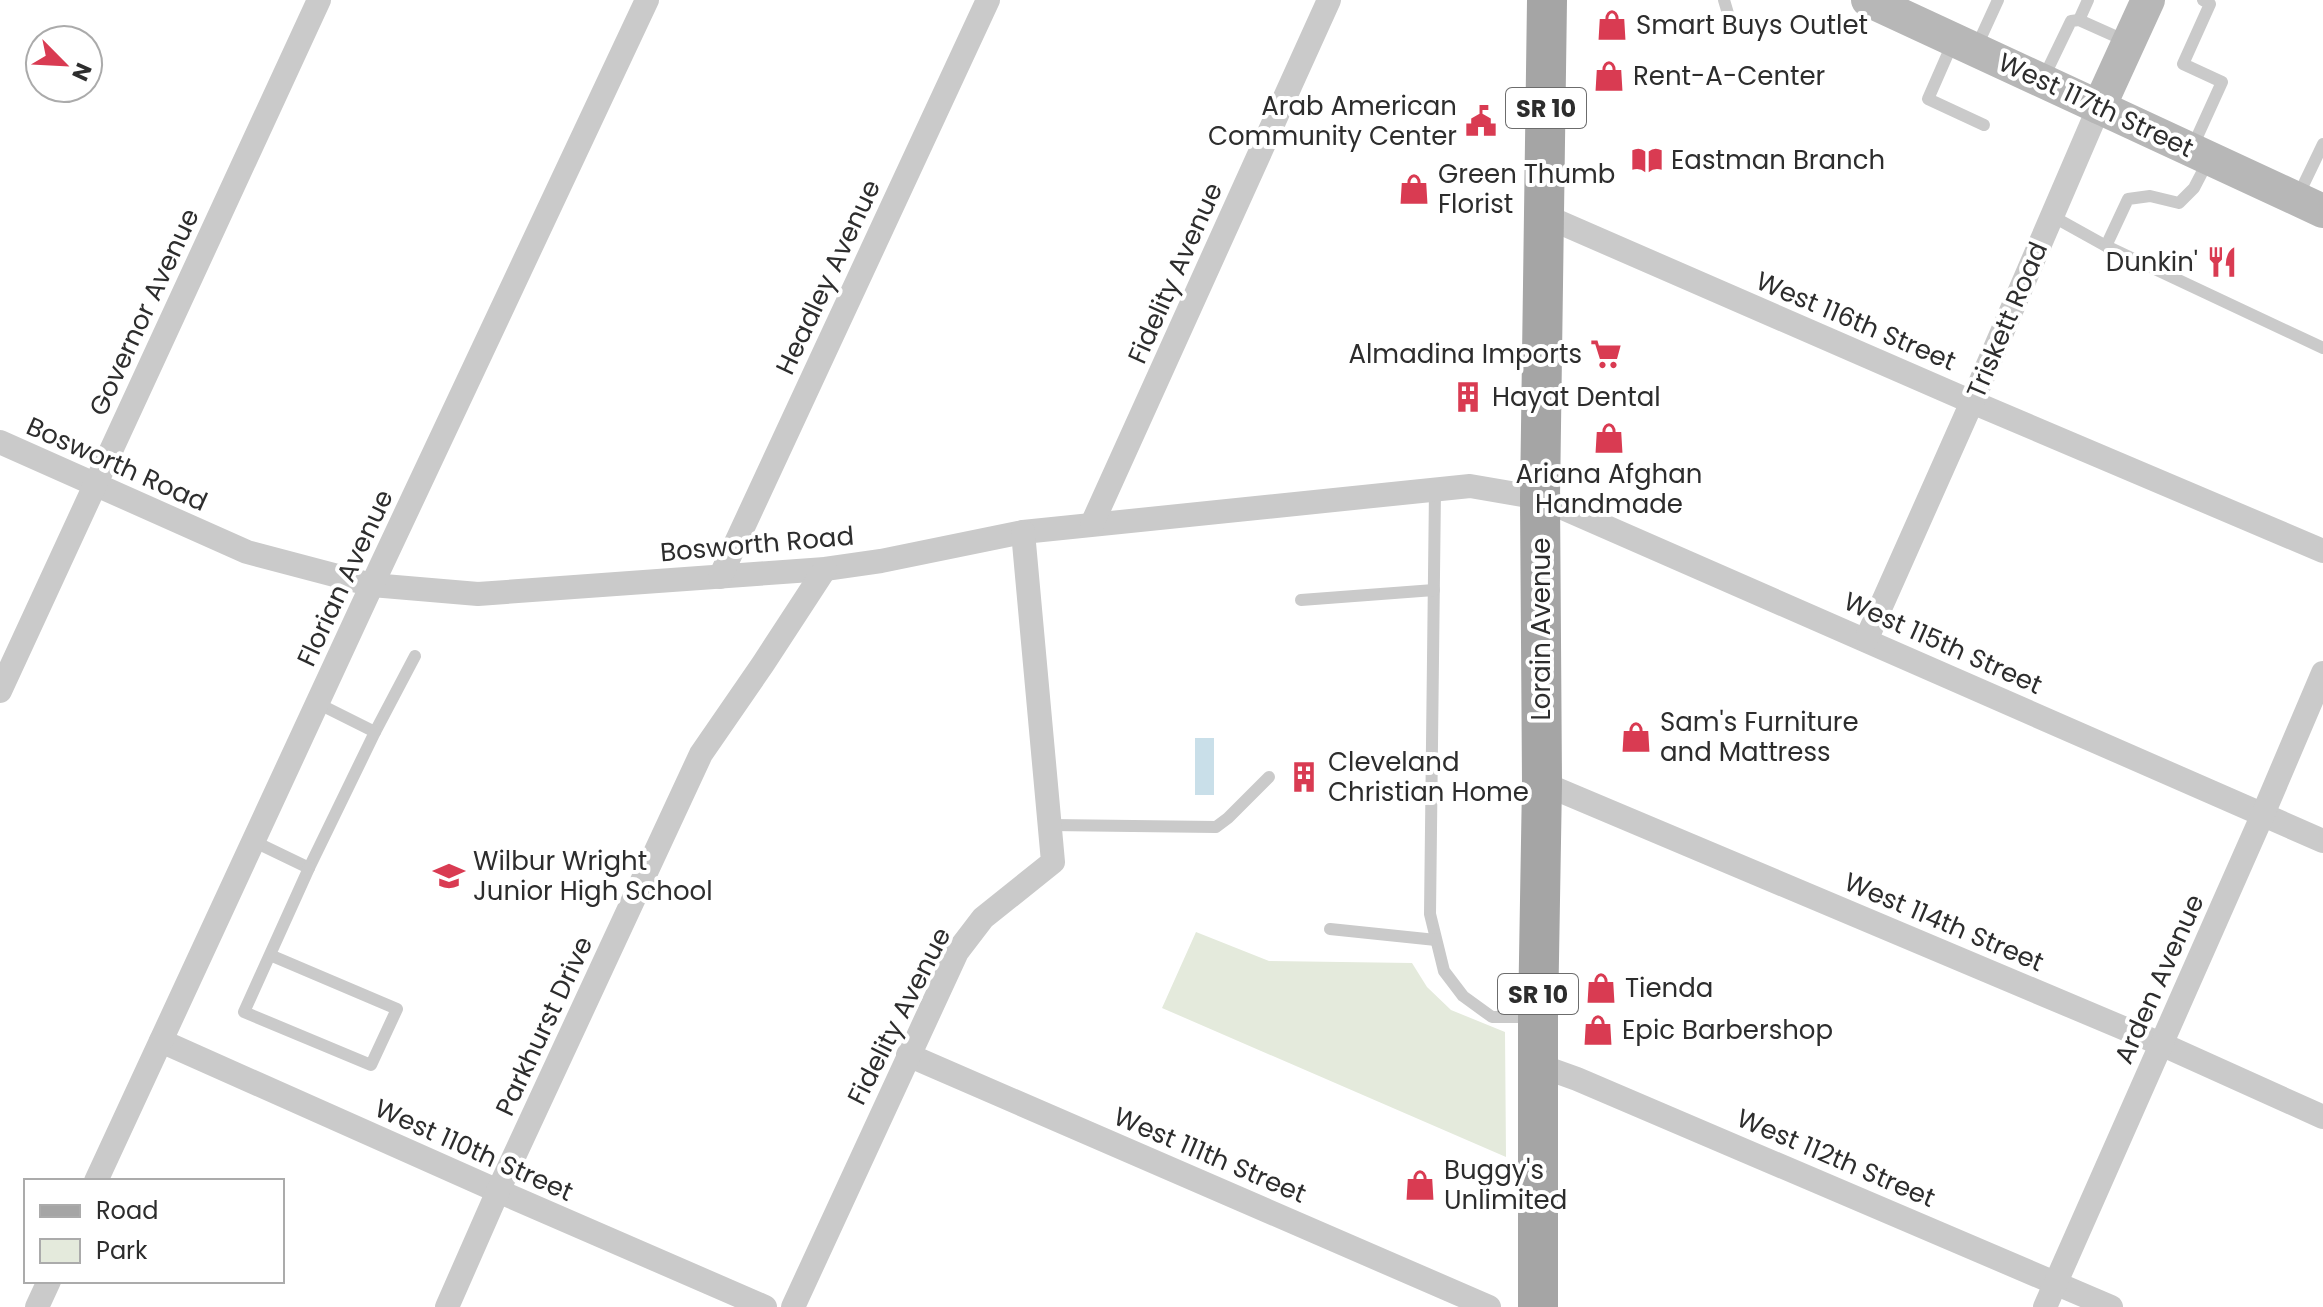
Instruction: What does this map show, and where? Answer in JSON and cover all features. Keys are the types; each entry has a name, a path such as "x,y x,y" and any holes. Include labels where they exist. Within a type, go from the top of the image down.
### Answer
{"main road":[{"name":"Lorain Avenue","path":"1538,1307 1542,783 1540,498 1547,0"},
{"name":"West 117th Street","path":"1868,0 2310,204"},
{"name":"Triskett Road","path":"2099,107 2148,0"}],"street":[{"name":"Governor Avenue","path":"0,691 319,0"},
{"name":"Florian Avenue","path":"97,1179 647,0"},
{"name":"Headley Avenue","path":"720,577 988,0"},
{"name":"Fidelity Avenue","path":"1092,524 1329,0"},
{"name":"Triskett Road","path":"1866,640 2099,107"},
{"name":"West 116th Street","path":"1545,216 2323,551"},
{"name":"Bosworth Road","path":"0,442 247,552 372,585 478,594 825,569 881,561 1023,532 1470,486 1540,498"},
{"name":"West 115th Street","path":"1540,498 2323,841"},
{"name":"Fidelity Avenue","path":"793,1307 957,952 983,918 1053,862 1023,532"},
{"name":"Parkhurst Drive","path":"447,1307 701,754 825,569"},
{"name":"Arden Avenue","path":"2045,1307 2323,673"},
{"name":"West 114th Street","path":"1542,783 2161,1044 2323,1117"},
{"name":"West 110th Street","path":"161,1041 498,1191 713,1297 765,1307"},
{"name":"West 111th Street","path":"908,1055 1489,1307"},
{"name":"West 112th Street","path":"1538,1065 1592,1085 2111,1307"},
{"path":"37,1307 48,1283"}],"lane":[{"path":"1724,0 1729,17"},
{"path":"1984,125 1928,99 1998,0"},
{"path":"2079,20 2088,0"},
{"path":"2106,246 2128,199 2150,196 2179,203 2194,188 2222,82 2183,64 2210,4 2203,0"},
{"path":"2042,81 2071,21 2079,20 2129,42"},
{"path":"2310,204 2323,144"},
{"path":"2052,216 2106,246 2323,348"},
{"path":"1435,490 1430,914 1444,971 1463,996 1492,1017 1538,1017"},
{"path":"1301,600 1434,590"},
{"path":"270,955 397,1009 371,1065 244,1012 309,868 415,656"},
{"path":"317,703 375,732"},
{"path":"1050,825 1216,827 1269,777"},
{"path":"253,841 309,868"},
{"path":"1330,929 1436,940"}],"green space":[{"path":"1196,932 1269,961 1412,963 1427,987 1451,1010 1505,1032 1506,1157 1162,1008"}],"water":[{"path":"1195,738 1214,738 1214,795 1195,795"}],"place":[{"name":"Smart Buys Outlet","path":"1612,25"},
{"name":"Rent-A-Center","path":"1609,76"},
{"name":"Arab American Community Center","path":"1481,121"},
{"name":"Eastman Branch","path":"1647,160"},
{"name":"Green Thumb Florist","path":"1414,189"},
{"name":"Dunkin'","path":"2222,262"},
{"name":"Almadina Imports","path":"1606,354"},
{"name":"Hayat Dental","path":"1468,397"},
{"name":"Ariana Afghan Handmade","path":"1609,438"},
{"name":"Sam's Furniture and Mattress","path":"1636,737"},
{"name":"Cleveland Christian Home","path":"1304,777"},
{"name":"Wilbur Wright Junior High School","path":"449,876"},
{"name":"Tienda","path":"1601,988"},
{"name":"Epic Barbershop","path":"1598,1030"},
{"name":"Buggy's Unlimited","path":"1420,1185"}]}
